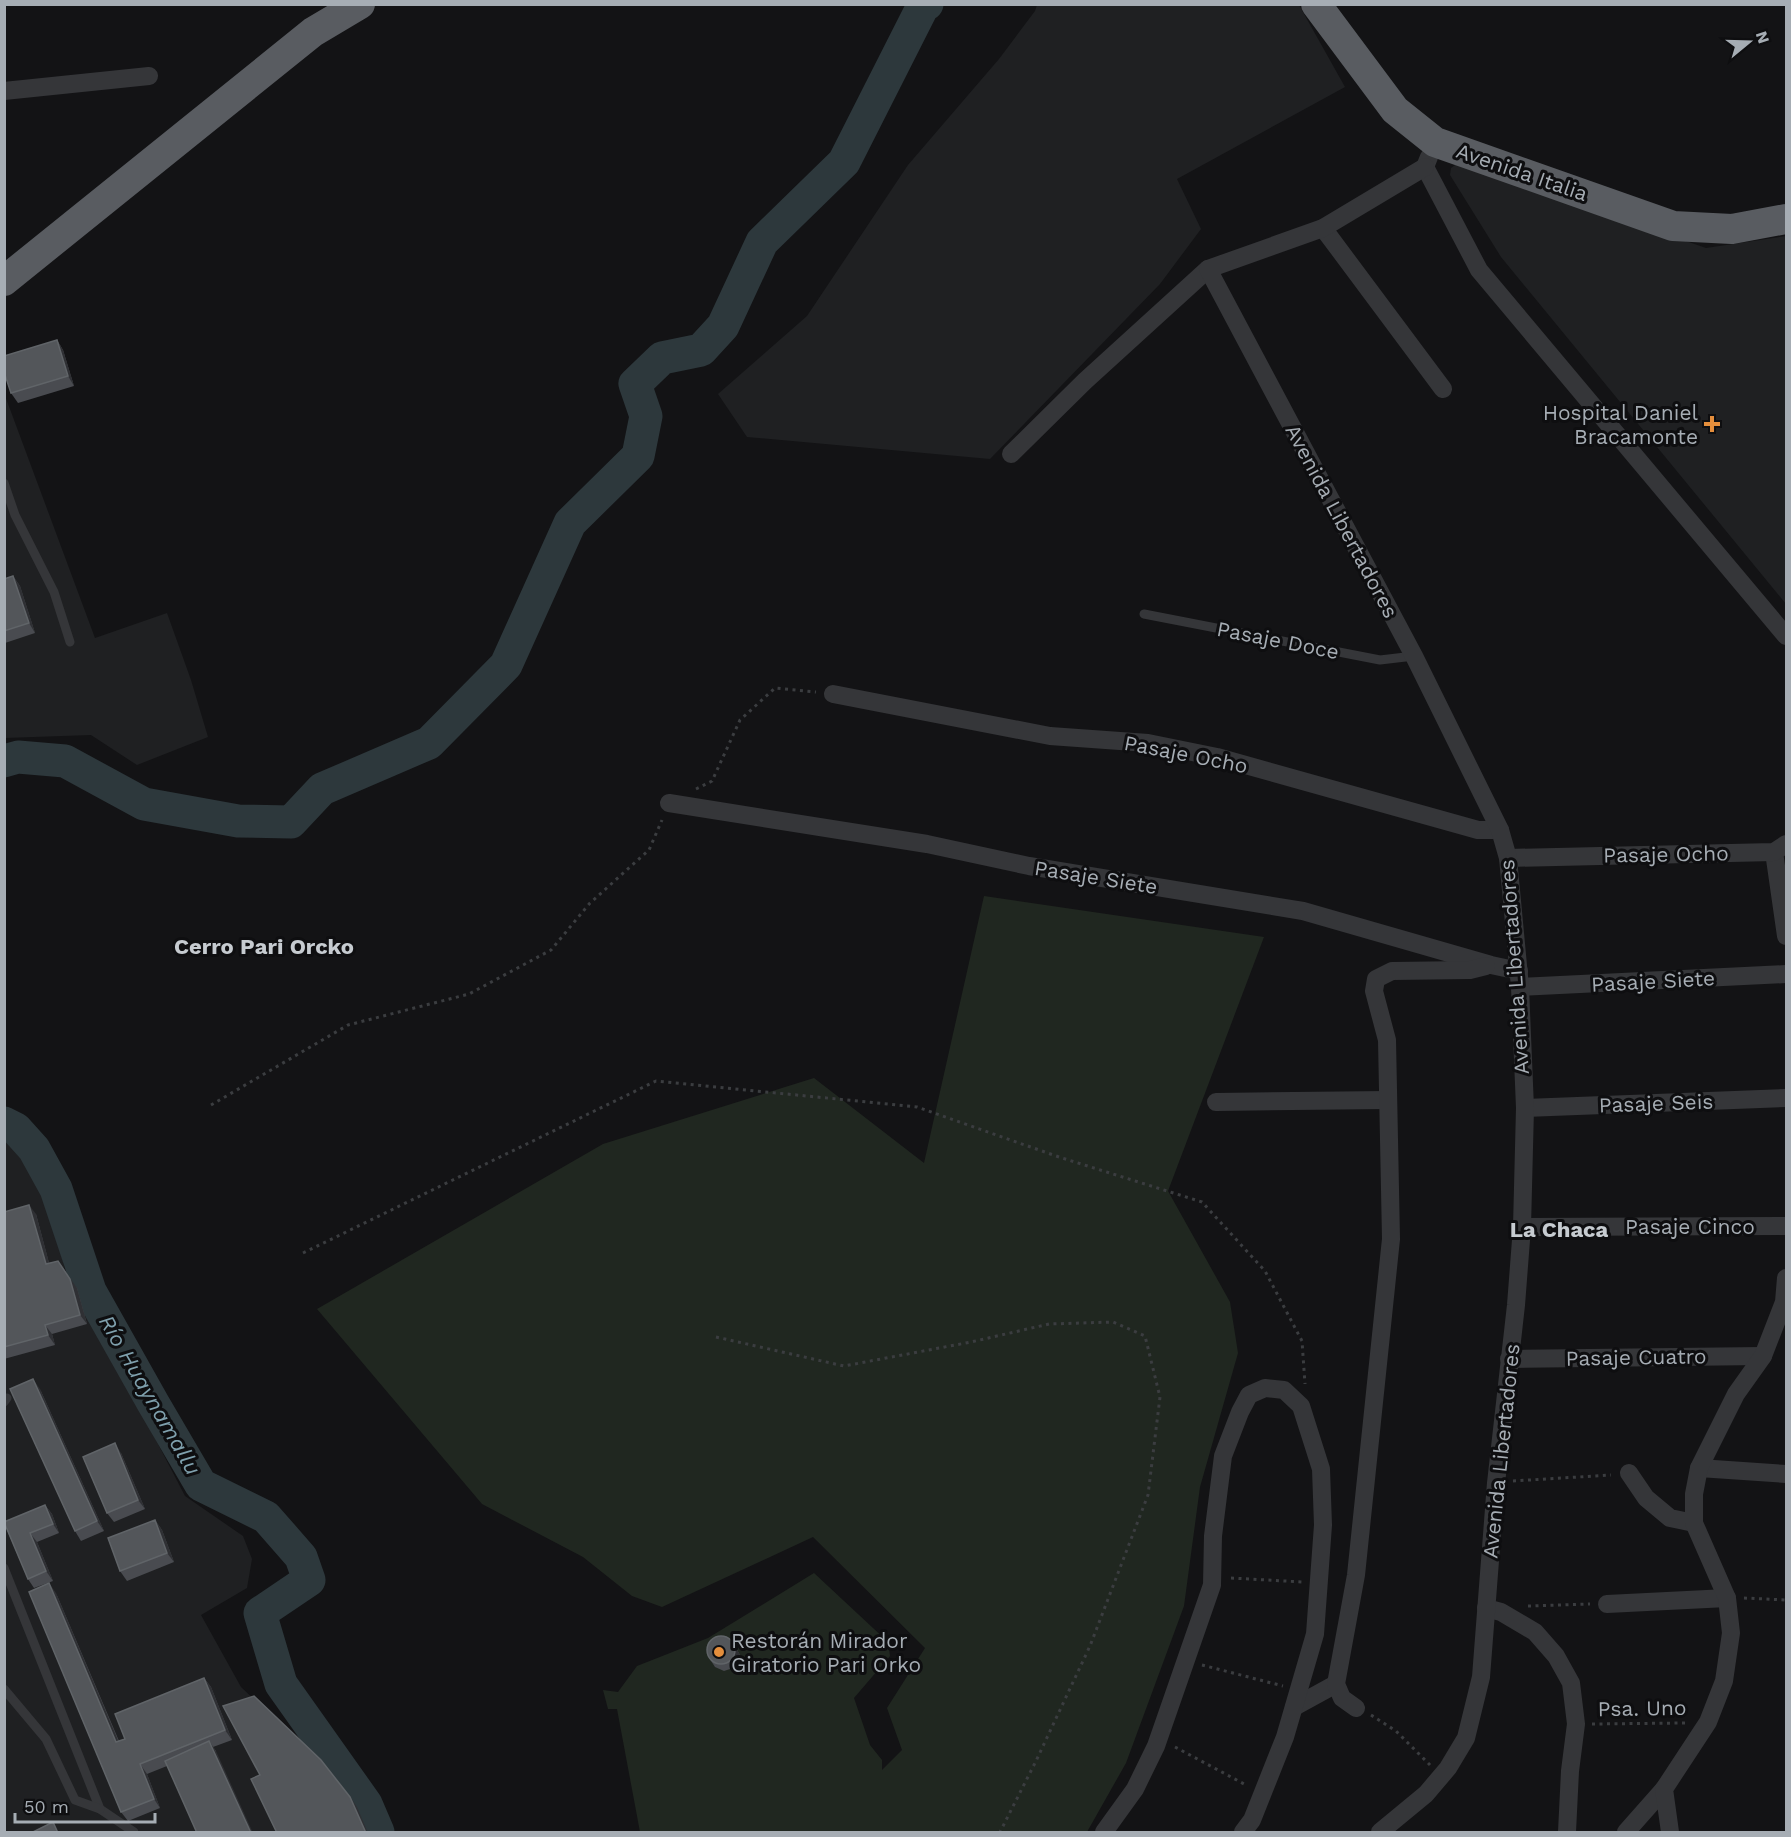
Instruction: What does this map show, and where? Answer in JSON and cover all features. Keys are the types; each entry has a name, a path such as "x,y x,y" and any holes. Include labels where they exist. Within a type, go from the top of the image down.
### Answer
{"highway":[{"path":"4,281 313,32 360,4"},
{"name":"Avenida Italia","path":"1316,4 1430,154 1672,226 1732,229 1786,219"}],"street":[{"path":"4,91 149,76"},
{"path":"1011,454 1085,381 1208,269 1323,228 1430,154 1479,270 1786,636"},
{"path":"1323,228 1443,389"},
{"name":"Avenida Libertadores","path":"1208,269 1414,656 1500,830 1508,858 1520,979 1525,1108 1522,1227 1516,1305 1496,1483 1493,1610 1481,1677 1466,1738 1426,1794 1380,1833"},
{"name":"Pasaje Ocho","path":"832,694 1050,736 1148,743 1217,757 1478,830 1500,830"},
{"name":"Pasaje Siete","path":"669,803 927,844 1029,866 1303,911 1491,965 1520,979 1786,974"},
{"path":"1780,848 1786,936"},
{"name":"Pasaje Ocho","path":"1508,858 1780,848"},
{"path":"1356,1708 1342,1698 1335,1684 1356,1575 1391,1239 1387,1040 1374,991 1376,979 1392,971 1470,970 1491,965"},
{"name":"Pasaje Seis","path":"1525,1108 1786,1098"},
{"path":"1216,1102 1388,1100"},
{"name":"Pasaje Cinco","path":"1522,1227 1786,1226"},
{"path":"1626,1833 1664,1789 1708,1722 1724,1681 1731,1633 1727,1598 1694,1523 1694,1494 1699,1468 1736,1394 1763,1356 1784,1302 1786,1278"},
{"name":"Pasaje Cuatro","path":"1509,1359 1763,1356"},
{"path":"1104,1833 1135,1789 1159,1738 1212,1585 1213,1536 1222,1456 1249,1395 1265,1388 1284,1390 1301,1406 1321,1469 1323,1525 1315,1634 1285,1737 1263,1795 1252,1820 1243,1833"},
{"path":"1699,1468 1786,1474"},
{"path":"1629,1473 1646,1498 1671,1518 1694,1523"},
{"path":"1607,1604 1727,1598"},
{"path":"1493,1610 1535,1632 1556,1656 1571,1683 1576,1724 1570,1771 1567,1833"},
{"path":"1296,1698 1335,1684"},
{"path":"1664,1789 1670,1833"}],"lane":[{"path":"4,483 15,514 54,592 70,642"},
{"name":"Pasaje Doce","path":"1144,614 1380,660 1414,656"},
{"path":"4,1568 100,1809"},
{"path":"4,1689 46,1739 75,1800 100,1809 134,1833"}],"path":[{"path":"211,1105 348,1025 469,994 551,950 590,903 649,850 669,803 712,781 740,720 775,688 832,694"},
{"path":"303,1253 656,1081 917,1107 1059,1157 1202,1202 1265,1271 1302,1341 1307,1425"},
{"path":"716,1337 844,1366 971,1342 1049,1324 1113,1322 1145,1336 1160,1397 1148,1495 1090,1646 1000,1833"},
{"path":"1496,1483 1629,1473"},
{"path":"1212,1577 1318,1583"},
{"path":"1727,1598 1786,1600"},
{"path":"1493,1610 1521,1606 1607,1604"},
{"path":"1185,1661 1296,1698"},
{"path":"1356,1708 1379,1719 1396,1731 1441,1776"},
{"name":"Psa. Uno","path":"1576,1724 1708,1722"},
{"path":"1159,1738 1263,1795"}],"shaded area":[{"path":"1037,5 1299,5 1345,87 1177,179 1201,229 1160,284 990,459 747,437 718,394 807,316 908,165 999,59 1035,11"},
{"name":"Hospital Daniel Bracamonte","path":"1458,163 1706,248 1786,236 1786,604 1501,257 1450,175 1451,168"},
{"path":"4,393 95,638 167,613 208,737 137,765 91,735 5,738"},
{"path":"984,896 1264,937 1168,1191 1230,1302 1238,1353 1200,1487 1184,1606 1126,1763 1087,1832 640,1832 617,1709 608,1709 603,1690 618,1692 637,1666 708,1638 814,1573 888,1642 890,1656 854,1698 870,1745 882,1760 882,1770 902,1750 887,1708 925,1648 813,1537 662,1607 632,1596 583,1557 482,1504 317,1309 603,1144 814,1078 924,1163"},
{"path":"4,1140 18,1145 45,1192 52,1211 65,1270 77,1288 185,1496 243,1536 252,1559 247,1588 201,1615 241,1687 327,1769 357,1807 368,1832 5,1832"}],"building":[{"path":"57,340 68,376 11,393 4,372 4,356"},
{"path":"13,576 29,623 4,631 4,579"},
{"path":"29,1205 46,1264 58,1261 70,1279 80,1315 45,1325 48,1335 4,1347 4,1212"},
{"path":"33,1379 97,1521 75,1531 10,1389"},
{"path":"115,1443 138,1500 107,1513 83,1457"},
{"path":"45,1505 53,1524 30,1533 46,1571 28,1579 4,1522"},
{"path":"155,1520 167,1553 120,1571 108,1538"},
{"path":"49,1583 116,1742 125,1739 115,1714 204,1678 225,1730 140,1764 154,1799 121,1812 29,1592"},
{"path":"721,1636 731,1640 735,1650 731,1660 721,1664 711,1660 707,1650 711,1640"},
{"path":"254,1696 321,1760 350,1797 366,1833 277,1833 251,1779 260,1775 223,1706"},
{"path":"209,1741 251,1833 197,1833 165,1761"},
{"path":"53,1822 58,1833 31,1833"}],"waterway":[{"name":"Río Huaynamallu","path":"4,761 18,757 65,761 144,804 238,821 291,822 322,789 429,743 506,665 570,523 638,456 646,416 635,384 662,358 701,350 723,326 762,242 844,162 923,6 927,4"},
{"name":"Río Huaynamallu","path":"4,1123 16,1129 34,1149 56,1189 90,1291 201,1485 266,1517 301,1557 309,1580 260,1613 281,1684 366,1804 378,1832"}],"place":[{"name":"Hospital Daniel Bracamonte","path":"1712,424"},
{"name":"Restorán Mirador Giratorio Pari Orko","path":"719,1652"}],"district":[{"name":"Cerro Pari Orcko","path":"264,946"},
{"name":"La Chaca","path":"1559,1229"}]}
